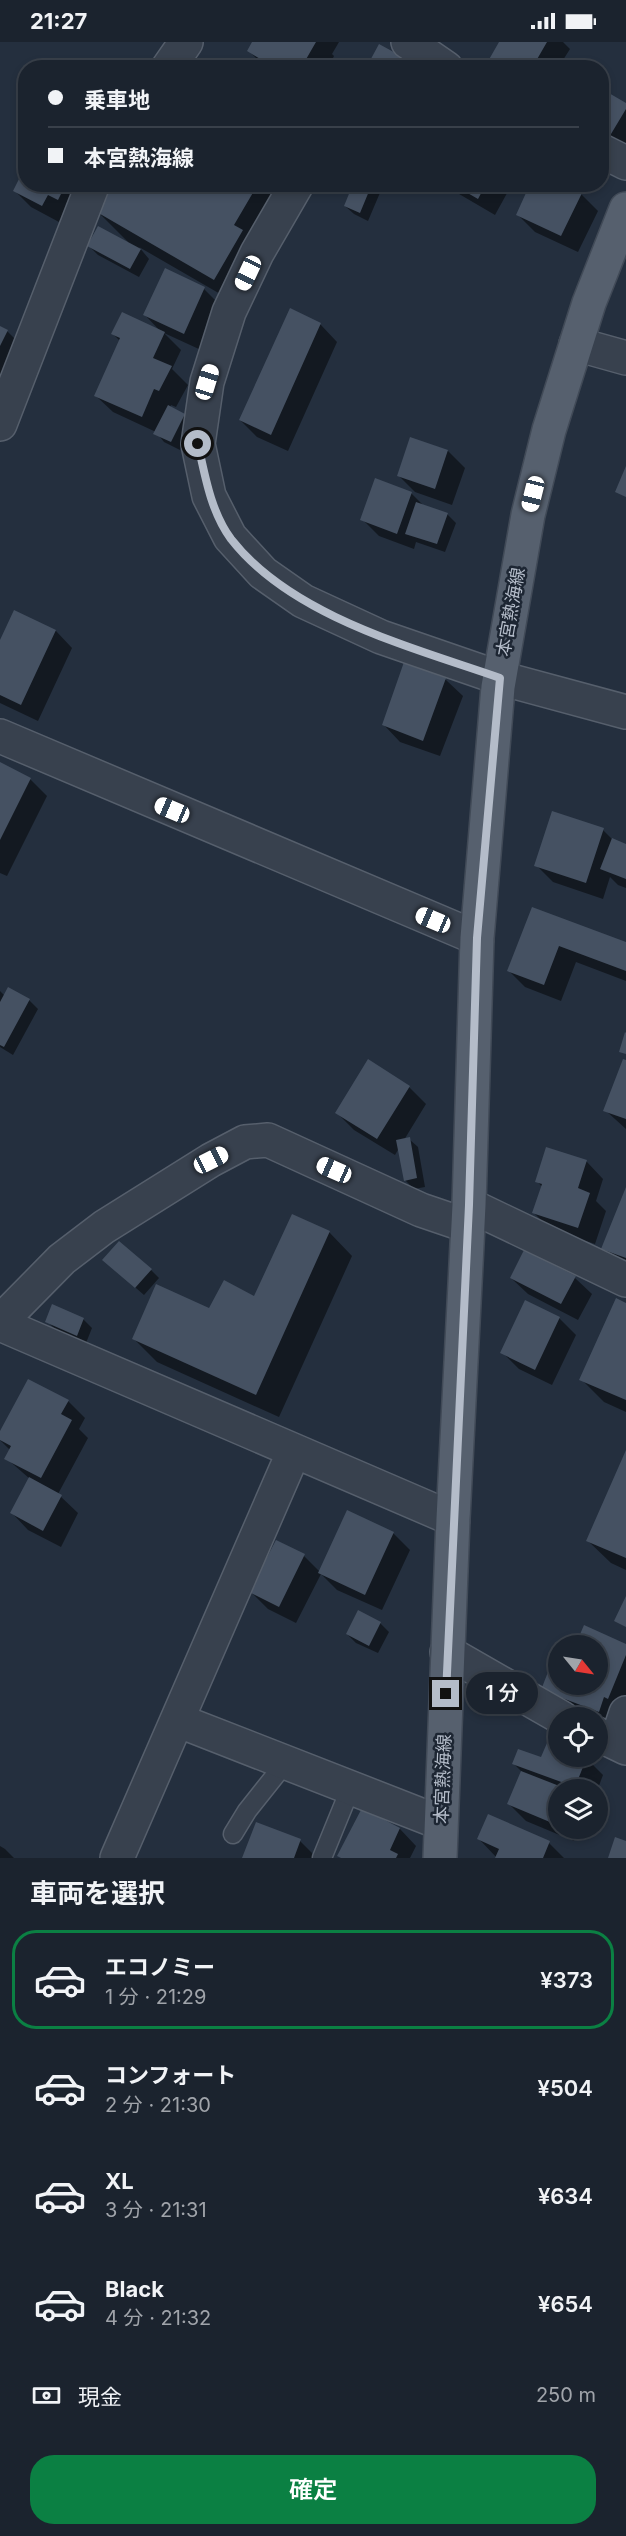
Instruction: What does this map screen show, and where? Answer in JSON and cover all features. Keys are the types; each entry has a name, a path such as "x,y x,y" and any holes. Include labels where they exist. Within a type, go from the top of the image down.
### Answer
{"main road":[{"name":"本宮熱海線","path":"440,1858 447,1652 469,1215 477,938 500,678 528,514 549,430 611,242 626,209"}],"street":[{"path":"174,60 186,42"},
{"path":"408,42 434,60"},
{"path":"609,154 626,163"},
{"path":"0,424 90,192"},
{"path":"292,192 257,253 229,312 207,382 198,444 209,495 230,537 263,573 303,601 381,637 500,678 626,712"},
{"path":"576,344 626,358"},
{"path":"0,736 477,938"},
{"path":"453,1519 0,1323 62,1259 104,1227 211,1160 245,1142 268,1140 421,1210 469,1215 626,1280"},
{"path":"117,1858 294,1451"},
{"path":"447,1652 548,1710"},
{"path":"177,1720 441,1823"}],"lane":[{"path":"233,1834 247,1811 286,1762"},
{"path":"322,1858 351,1787"}],"building":[{"path":"252,42 316,42 306,60 262,60 247,51"},
{"path":"499,42 547,42 537,60 489,60"},
{"path":"379,44 408,60 370,60"},
{"path":"609,93 626,103 626,109 611,134 609,133"},
{"path":"18,181 18,192 62,192 58,200 48,195 42,206 13,191"},
{"path":"106,192 253,192 234,225 243,230 214,280 95,211"},
{"path":"350,192 369,192 360,213 344,206"},
{"path":"466,192 482,192 478,199"},
{"path":"526,192 582,193 561,236 516,215"},
{"path":"98,226 141,249 130,269 87,246"},
{"path":"165,268 205,287 184,334 143,315"},
{"path":"290,308 321,323 271,435 239,420"},
{"path":"122,312 165,332 153,358 172,366 159,391 154,389 142,417 94,396 120,338 111,334"},
{"path":"0,326 8,330 0,346"},
{"path":"168,405 185,414 171,442 153,434"},
{"path":"410,437 448,450 435,489 397,476"},
{"path":"626,466 626,497 615,492"},
{"path":"375,478 412,492 397,534 360,520"},
{"path":"416,502 448,513 437,544 405,534"},
{"path":"14,610 56,630 21,705 0,695 0,640"},
{"path":"404,662 446,678 423,741 382,725"},
{"path":"0,762 31,778 0,840"},
{"path":"552,811 604,828 586,883 534,866"},
{"path":"612,838 626,844 626,879 600,869"},
{"path":"532,907 626,942 626,971 559,946 544,985 507,971"},
{"path":"8,987 30,999 4,1047 0,1045 0,1002"},
{"path":"626,1033 626,1054 619,1052"},
{"path":"368,1059 410,1086 377,1139 335,1113"},
{"path":"623,1059 626,1060 626,1119 603,1111"},
{"path":"410,1137 417,1178 404,1181 396,1140"},
{"path":"546,1147 587,1160 578,1188 590,1193 578,1228 532,1213 542,1184 535,1182"},
{"path":"626,1187 626,1258 601,1249"},
{"path":"292,1214 330,1231 256,1395 132,1339 156,1284 209,1308 224,1280 254,1296"},
{"path":"119,1241 152,1269 135,1288 102,1260"},
{"path":"524,1250 576,1276 561,1304 510,1278"},
{"path":"616,1298 626,1303 626,1400 579,1380"},
{"path":"525,1300 560,1317 535,1370 500,1353"},
{"path":"52,1304 84,1318 77,1336 45,1322"},
{"path":"28,1379 69,1400 61,1414 72,1420 41,1478 4,1459 11,1446 0,1440 0,1431"},
{"path":"626,1450 626,1558 586,1541"},
{"path":"29,1477 62,1495 43,1531 10,1513"},
{"path":"347,1510 394,1532 365,1595 318,1573"},
{"path":"276,1540 305,1554 279,1607 249,1592"},
{"path":"626,1596 626,1627 614,1621"},
{"path":"358,1610 381,1622 369,1646 346,1634"},
{"path":"584,1625 606,1635 580,1635"},
{"path":"608,1636 626,1644 626,1655 608,1699 604,1697 601,1707 586,1707 554,1695 608,1695"},
{"path":"548,1672 548,1693 541,1690"},
{"path":"548,1743 548,1767 583,1767 578,1779 553,1779 512,1764 518,1749 541,1757"},
{"path":"521,1771 548,1782 548,1821 507,1804"},
{"path":"362,1808 400,1828 390,1850 398,1854 396,1858 341,1858 337,1856"},
{"path":"488,1814 550,1841 543,1858 495,1858 499,1849 477,1839"},
{"path":"256,1822 301,1839 294,1858 242,1858"},
{"path":"615,1837 626,1841 626,1858 608,1858"}],"route":[{"path":"198,444 209,495 230,537 263,573 303,601 381,637 500,678 477,938 469,1205 446,1694"}]}
